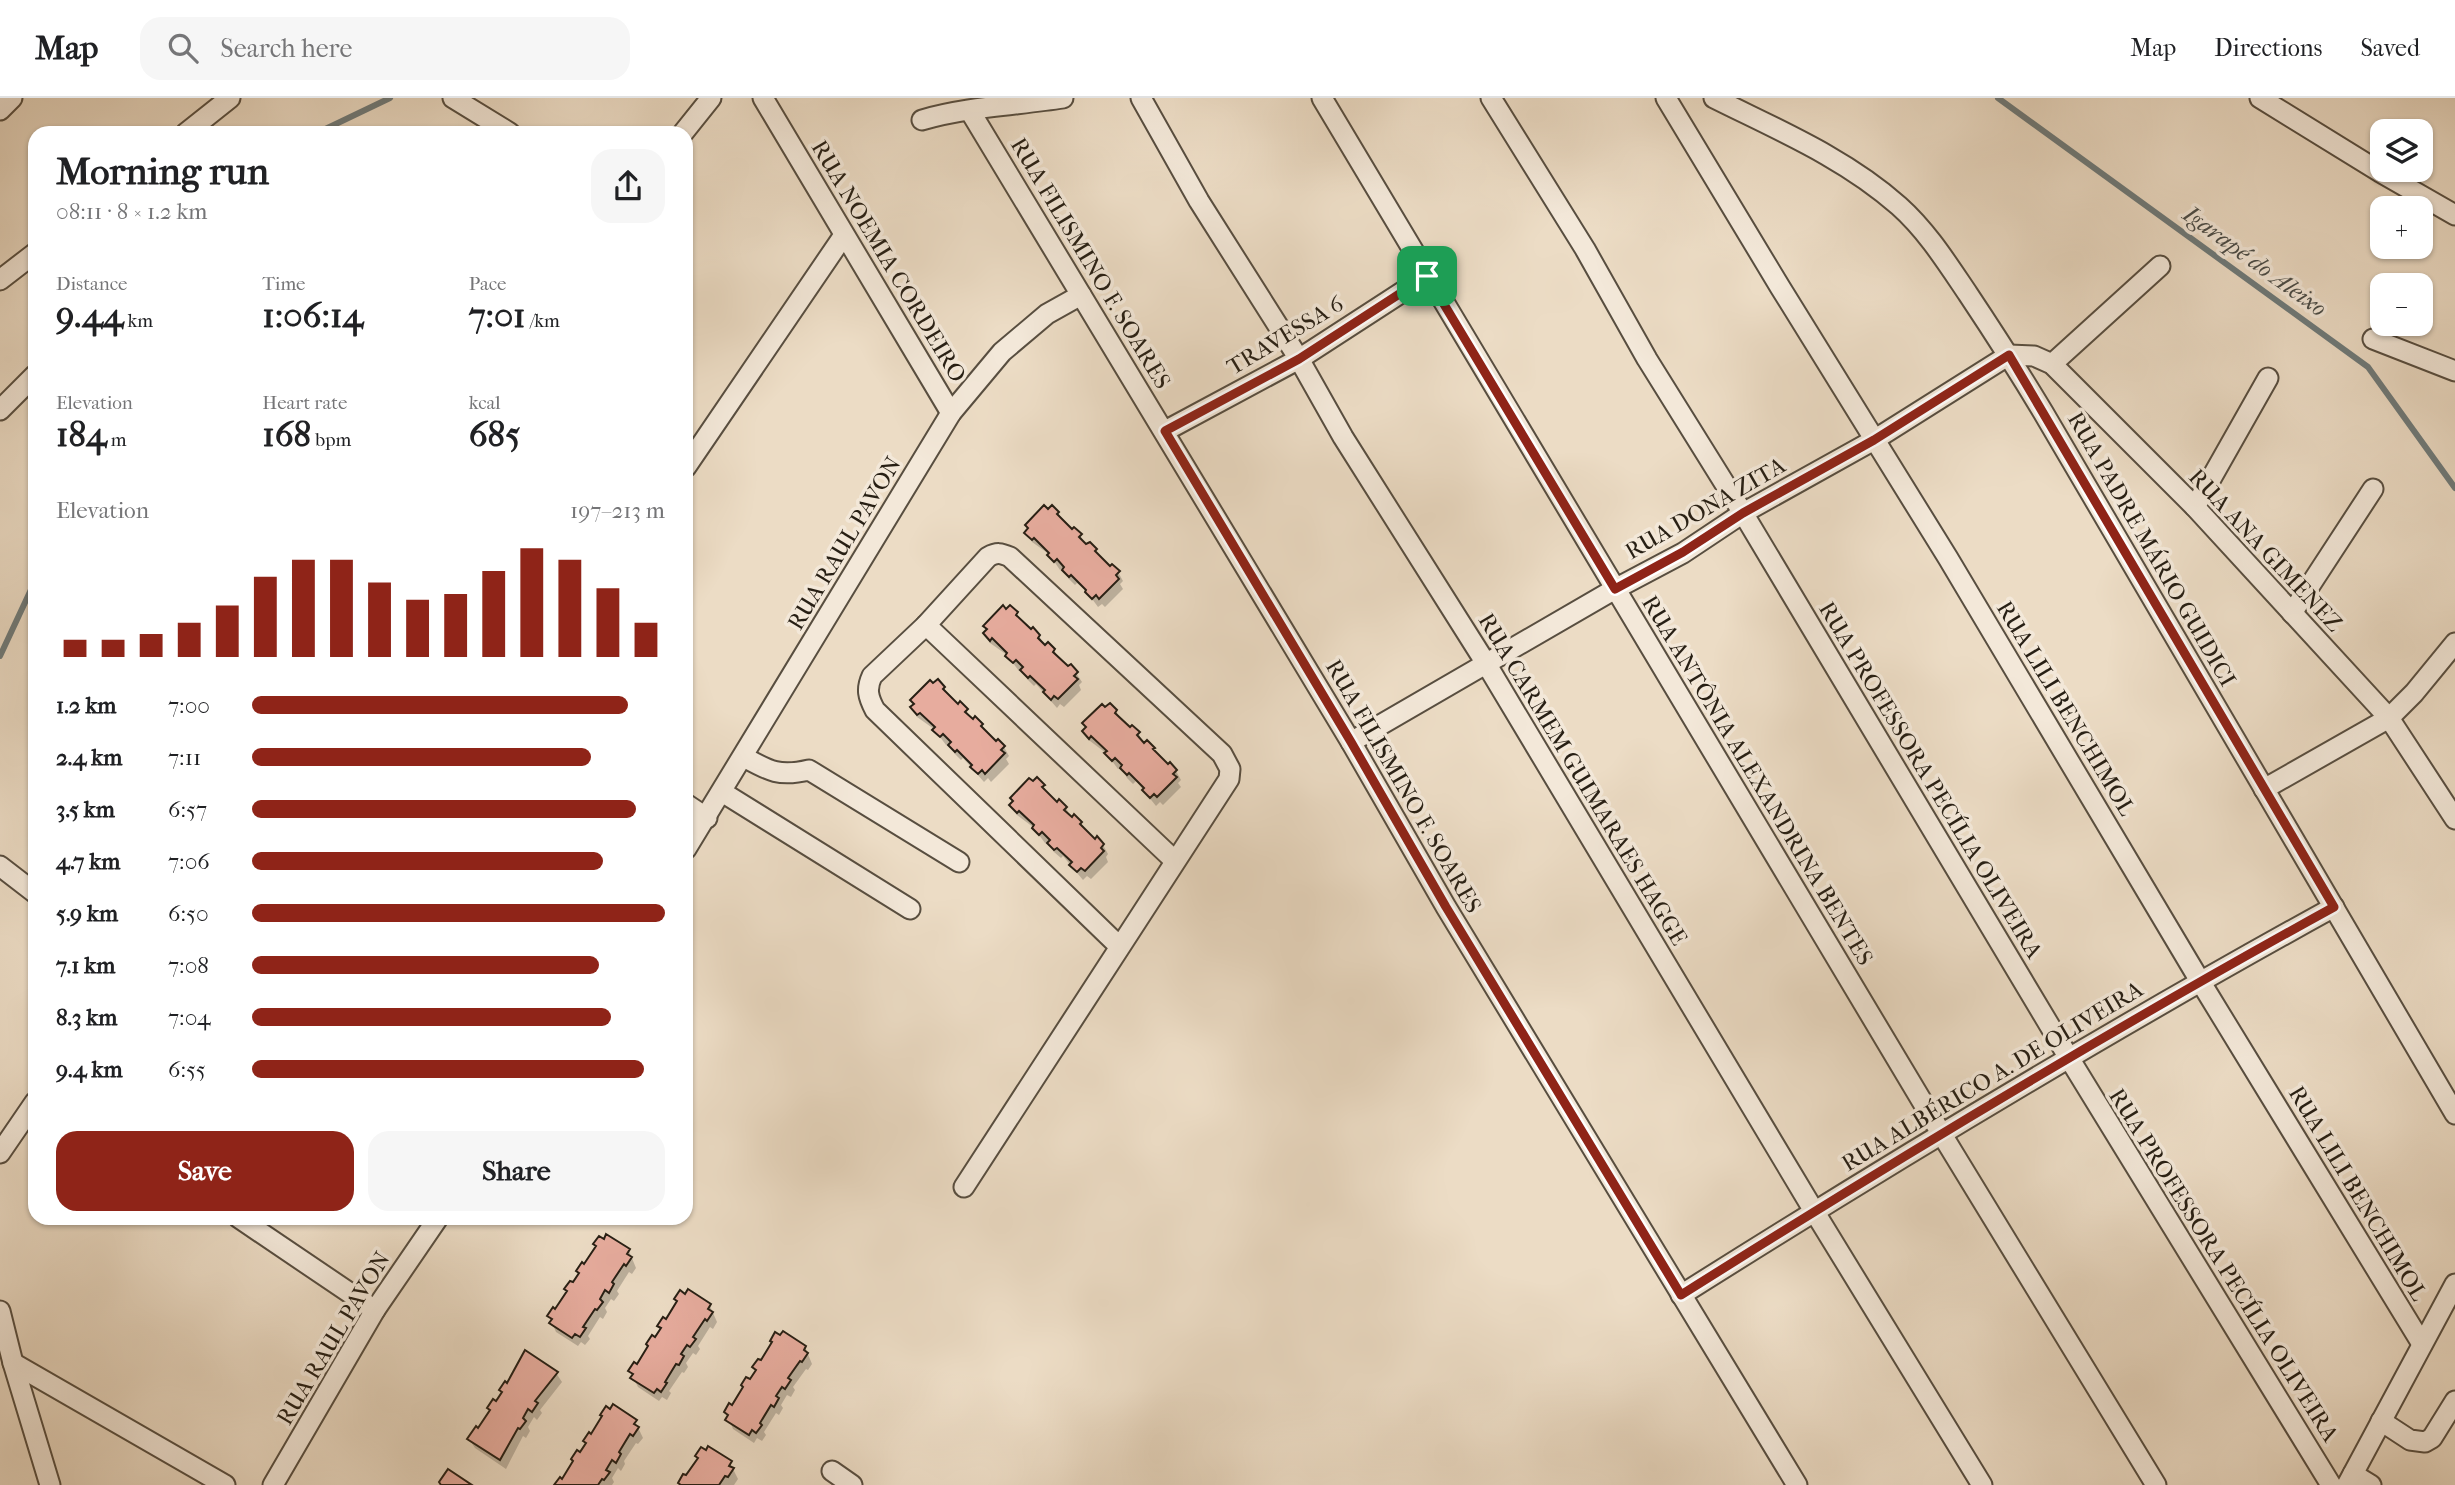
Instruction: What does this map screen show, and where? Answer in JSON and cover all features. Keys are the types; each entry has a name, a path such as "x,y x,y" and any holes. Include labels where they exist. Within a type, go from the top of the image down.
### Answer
{"street":[{"path":"0,110 12,98"},
{"path":"195,126 230,98"},
{"path":"453,98 499,126"},
{"path":"689,126 711,98"},
{"name":"RUA NOEMIA CORDEIRO","path":"763,98 951,413"},
{"path":"922,120 951,112 1063,98"},
{"name":"RUA CARMEM GUIMARAES HAGGE","path":"1140,98 1199,201 1299,359 1343,437 1487,665 1814,1211 1982,1485"},
{"name":"RUA ANTÔNIA ALEXANDRINA BENTES","path":"1322,98 1941,1133 2155,1485"},
{"name":"RUA PROFESSORA PECÍLIA OLIVEIRA","path":"1491,98 1585,249 1647,359 1743,513 2068,1058 2331,1485"},
{"name":"RUA LILI BENCHIMOL","path":"1666,98 1948,558 2200,981 2422,1344"},
{"name":"RUA PADRE MÁRIO GUIDICI","path":"1714,98 1844,165 1901,207 1925,232 1947,262 2009,355 2455,1114"},
{"path":"2260,98 2455,215"},
{"name":"RUA FILISMINO F. SOARES","path":"970,111 1351,742 1446,907 1797,1485"},
{"path":"693,457 844,234"},
{"path":"0,281 28,259"},
{"path":"2009,355 2034,356 2052,363 2160,266"},
{"name":"TRAVESSA 6","path":"1165,431 1299,359 1427,276"},
{"name":"RUA RAUL PAVON","path":"693,839 951,413 1002,352 1047,314 1081,295"},
{"path":"2373,339 2455,370"},
{"name":"RUA DONA ZITA","path":"1351,742 1683,552 1743,513 1874,440 2009,355"},
{"name":"RUA ANA GIMENEZ","path":"2052,363 2195,507 2389,718 2455,820"},
{"path":"2195,507 2268,378"},
{"path":"0,410 28,382"},
{"path":"2292,613 2373,489"},
{"path":"964,1187 1121,947 1229,779 1230,769 1222,754 1010,557 1002,553 988,556 926,625 873,676 868,686 870,699 875,710 1121,947"},
{"path":"926,625 1175,861"},
{"path":"2264,789 2389,718 2414,693 2455,643"},
{"path":"744,757 768,771 783,774 809,770 959,862"},
{"path":"722,792 910,909"},
{"path":"693,809 707,818"},
{"path":"0,866 28,888"},
{"name":"RUA ALBÉRICO A. DE OLIVEIRA","path":"1681,1295 1941,1133 2200,981 2334,907"},
{"path":"0,1153 28,1112"},
{"path":"249,1225 375,1310"},
{"name":"RUA RAUL PAVON","path":"273,1485 375,1310 433,1225"},
{"path":"2371,1485 2350,1479 2455,1284"},
{"path":"0,1311 50,1485"},
{"path":"13,1363 225,1485"},
{"path":"2381,1421 2410,1440 2425,1442 2432,1438 2455,1401"},
{"path":"832,1471 852,1485"}],"building":[{"path":"1044,505 1048,509 1052,505 1072,529 1074,527 1082,534 1079,537 1086,544 1090,542 1110,566 1112,564 1120,571 1116,575 1119,579 1099,599 1096,595 1092,599 1071,575 1069,577 1062,570 1064,567 1057,559 1054,562 1034,538 1032,540 1024,533 1028,528 1025,525"},
{"path":"1003,605 1006,609 1010,605 1018,612 1016,615 1031,629 1033,627 1045,645 1048,642 1055,649 1053,652 1078,672 1074,676 1078,679 1058,699 1054,696 1051,700 1043,692 1045,690 1020,670 1023,667 1016,660 1013,663 992,638 990,641 983,633 987,629 983,626"},
{"path":"938,679 945,687 943,689 958,704 960,701 968,709 965,712 973,719 975,716 996,741 998,739 1005,746 1001,750 1005,753 985,774 982,770 978,774 970,767 972,765 957,750 955,752 948,745 951,742 943,734 940,737 932,730 935,727 910,707 914,704 910,700 930,680 933,683"},
{"path":"1110,703 1117,710 1115,713 1140,732 1137,735 1144,743 1147,740 1168,764 1170,762 1177,770 1173,774 1177,777 1157,797 1154,794 1150,798 1129,773 1127,775 1120,768 1122,765 1115,758 1112,761 1104,753 1107,751 1082,731 1086,727 1082,723 1102,704 1105,707"},
{"path":"1037,777 1045,785 1042,787 1057,802 1059,799 1067,807 1064,810 1072,817 1074,814 1095,839 1097,836 1104,844 1101,848 1104,851 1085,871 1081,868 1077,872 1069,865 1072,862 1047,843 1050,840 1042,832 1039,835 1032,828 1034,825 1009,805 1013,801 1010,798 1029,778 1033,781"},
{"path":"606,1234 630,1249 627,1254 632,1257 612,1282 614,1284 609,1293 605,1290 600,1299 603,1302 583,1327 586,1328 580,1337 575,1334 572,1338 549,1323 552,1319 547,1316 567,1291 564,1289 579,1273 576,1271 596,1246 593,1244 599,1236 604,1239"},
{"path":"688,1289 711,1304 708,1309 713,1312 693,1337 696,1339 690,1347 687,1345 681,1354 684,1356 679,1365 676,1364 661,1392 657,1389 654,1393 630,1378 633,1374 628,1371 634,1362 637,1364 652,1335 655,1337 661,1328 657,1326 663,1317 666,1319 680,1290 685,1294"},
{"path":"783,1331 806,1346 804,1350 808,1353 788,1378 791,1380 785,1389 782,1387 776,1396 779,1398 774,1407 771,1405 760,1423 762,1425 756,1433 752,1430 749,1435 725,1420 728,1415 724,1412 729,1403 732,1405 746,1377 750,1379 756,1370 752,1367 758,1359 761,1360 775,1332 780,1335"},
{"path":"525,1350 558,1372 535,1401 538,1403 532,1412 528,1409 523,1418 526,1421 518,1428 500,1460 467,1439 490,1410 487,1408 493,1399 496,1401 502,1392 499,1390 505,1381 507,1383"},
{"path":"613,1404 637,1420 634,1424 639,1427 633,1436 630,1434 616,1463 612,1460 606,1470 610,1472 598,1485 554,1485 560,1477 562,1479 577,1450 580,1452 586,1443 583,1441 589,1432 591,1434 606,1406 610,1409"},
{"path":"708,1446 732,1461 729,1466 734,1468 728,1477 725,1476 719,1485 678,1483 698,1458 695,1456 701,1447 706,1450"},
{"path":"448,1469 472,1485 441,1485 439,1482"}],"waterway":[{"name":"Igarapé do Aleixo","path":"332,126 390,98"},
{"name":"Igarapé do Aleixo","path":"1998,98 2368,367 2455,488"},
{"name":"Igarapé do Aleixo","path":"0,656 28,596"}],"route":[{"path":"1427,276 1615,589 1874,440 2009,355 2334,907 2200,981 1941,1133 1681,1295 1446,907 1165,431 1299,359 1427,276"}]}
